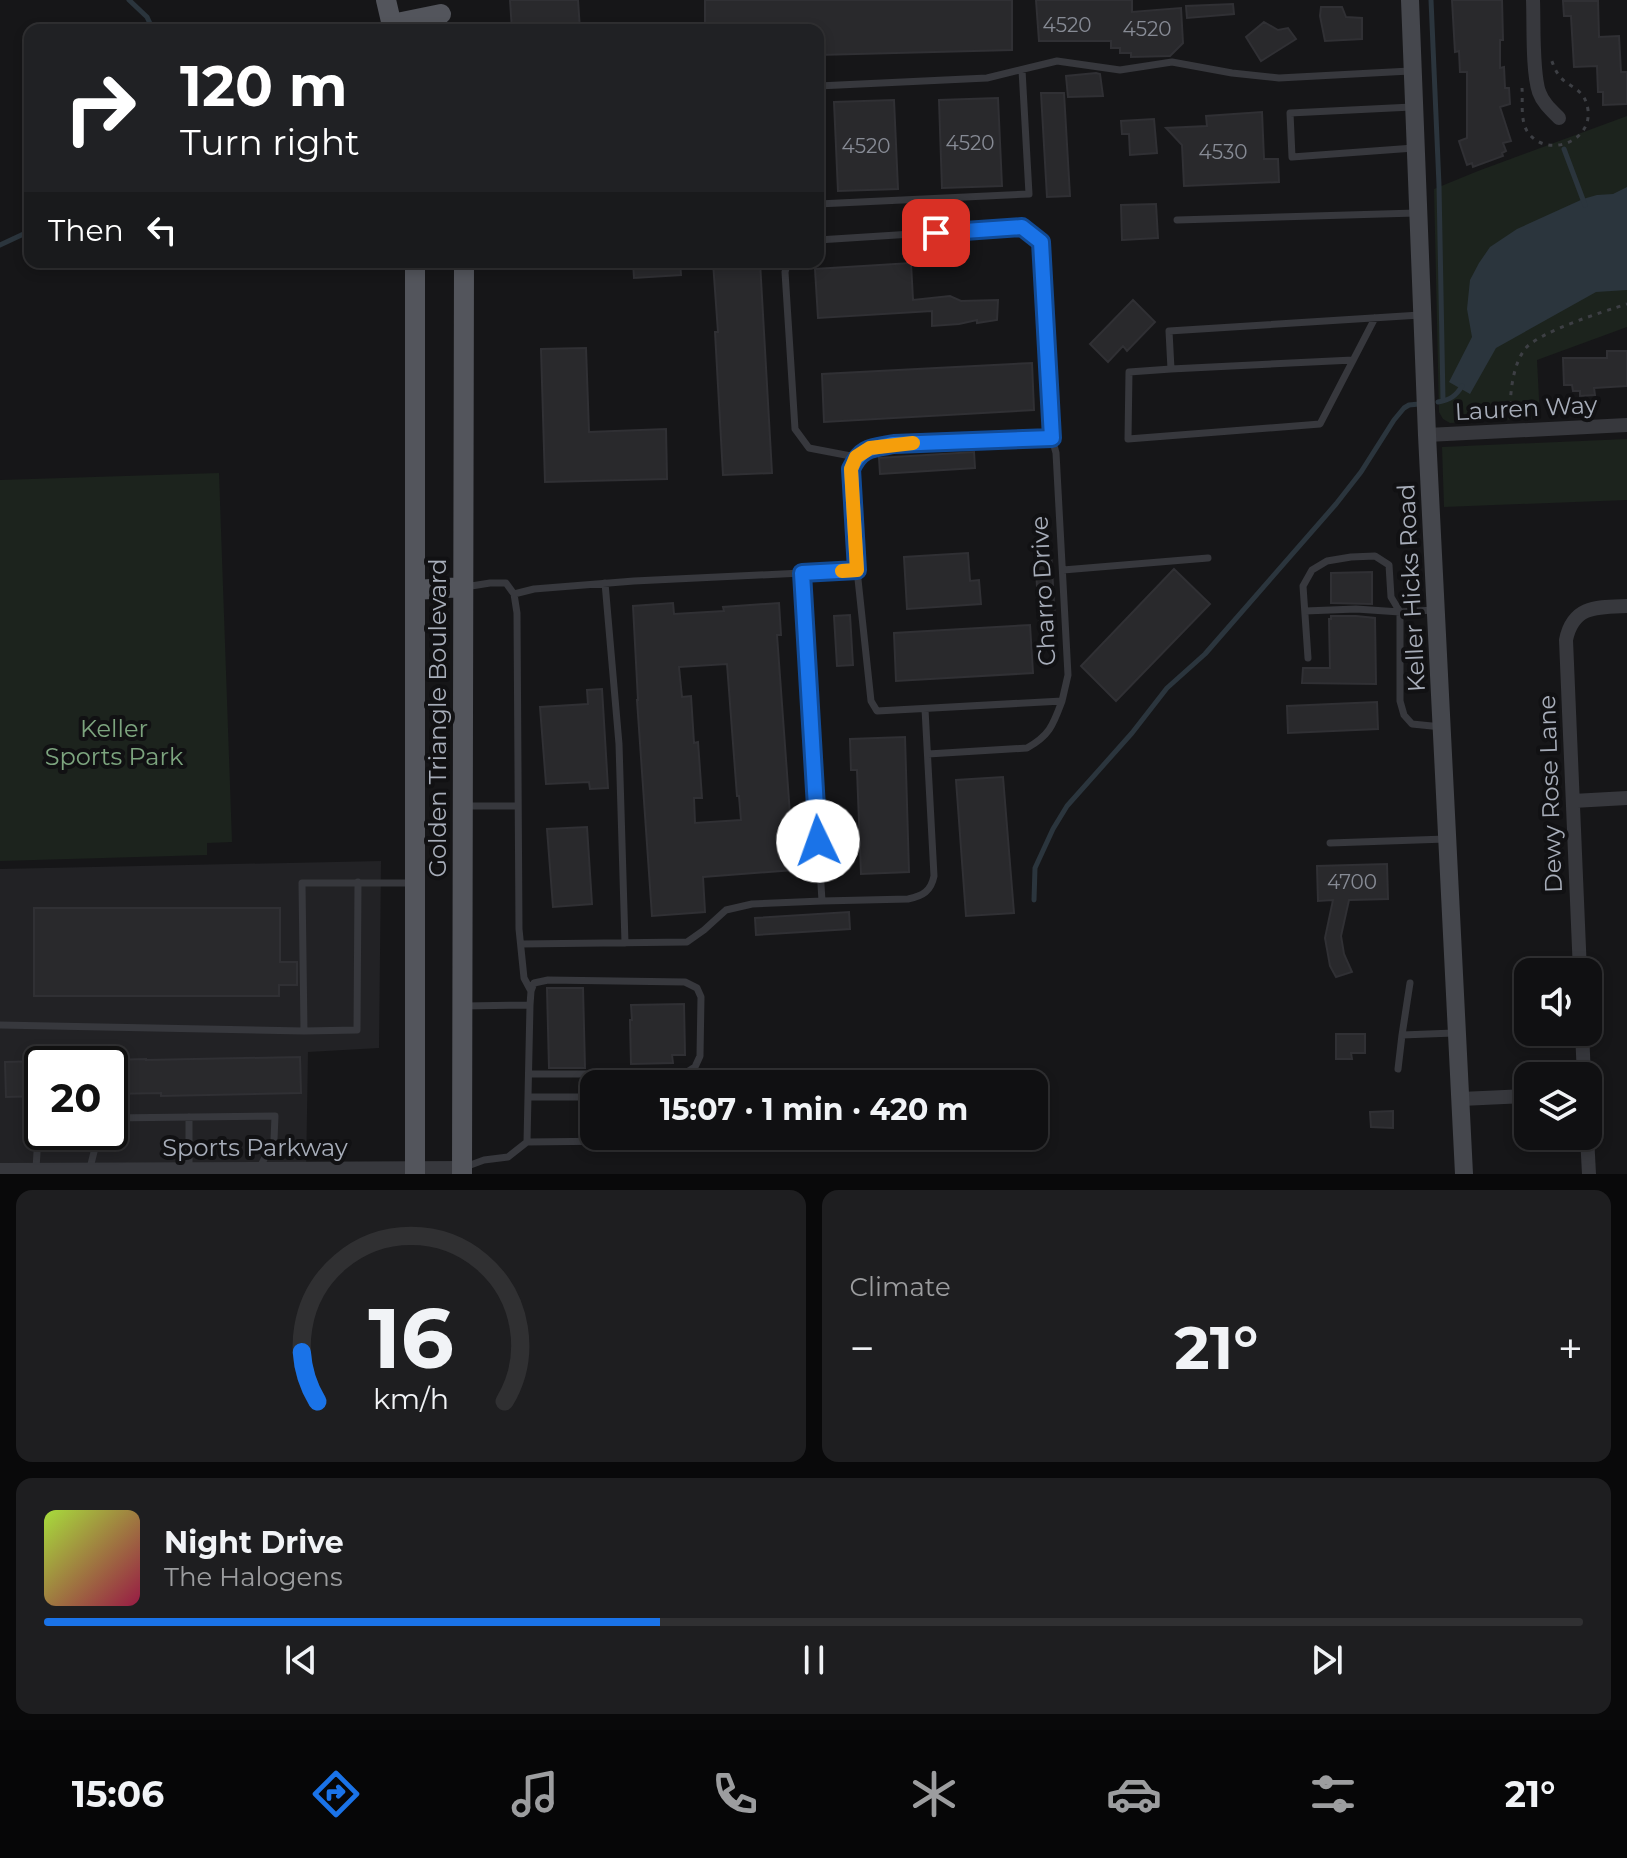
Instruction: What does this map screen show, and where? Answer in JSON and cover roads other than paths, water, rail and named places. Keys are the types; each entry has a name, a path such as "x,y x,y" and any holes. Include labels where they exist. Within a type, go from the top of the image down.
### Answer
{"main road":[{"path":"386,0 392,24"},
{"path":"405,24 440,15"},
{"name":"Golden Triangle Boulevard","path":"414,1171 415,268"},
{"name":"Golden Triangle Boulevard","path":"462,1171 464,268"},
{"path":"415,590 463,587"}],"street":[{"name":"Keller Hicks Road","path":"1410,0 1427,435 1464,1174"},
{"path":"1533,0 1540,95 1559,118"},
{"name":"Lauren Way","path":"1427,435 1627,425"},
{"name":"Dewy Rose Lane","path":"1579,958 1566,640 1568,628 1576,617 1586,611 1627,606"},
{"path":"1573,801 1627,798"},
{"path":"1461,1099 1514,1097"},
{"path":"1588,1150 1589,1174"},
{"name":"Sports Parkway","path":"0,1170 462,1171"}],"lane":[{"path":"824,86 987,78 1057,61 1120,70 1172,62 1279,78 1412,71"},
{"path":"824,204 1029,194 1022,70"},
{"path":"1414,107 1290,113 1292,157 1415,148"},
{"path":"1177,220 1418,213"},
{"name":"Charro Drive","path":"824,240 1022,227 1041,242 1068,675 1062,701 877,711 871,701 857,570"},
{"path":"786,268 795,429 809,448 856,457"},
{"path":"1171,369 1169,331 1423,315"},
{"path":"1353,360 1129,372 1128,439 1320,424 1375,318"},
{"path":"514,594 534,589 605,583 857,570 851,469 856,457 870,448 894,444 1052,438"},
{"path":"1308,658 1303,586 1312,570 1327,561 1375,556 1389,565 1391,597 1400,612 1400,701 1404,715 1412,724 1443,727"},
{"path":"1063,570 1208,558"},
{"path":"802,573 822,901"},
{"path":"463,587 506,583 514,594 517,613 521,944 524,978 531,991"},
{"path":"605,583 619,744 625,943"},
{"path":"1305,611 1356,609 1400,612 1437,609"},
{"path":"928,754 1027,748 1051,731 1062,701"},
{"path":"521,944 687,942 726,910 752,904 921,896 929,890 934,876 925,709"},
{"path":"463,806 518,806"},
{"path":"1330,843 1448,839"},
{"path":"0,1025 357,1030 358,882"},
{"path":"304,1031 302,883 415,883"},
{"path":"527,1142 530,1005 534,983 548,980 685,982 697,988 701,997 700,1056 695,1067 684,1074 529,1074"},
{"path":"1398,1069 1410,983"},
{"path":"463,1006 530,1005"},
{"path":"1402,1035 1456,1033"},
{"path":"528,1097 580,1097"},
{"path":"128,1118 275,1116 274,1140 259,1172"},
{"path":"189,1117 189,1169"},
{"path":"462,1171 484,1160 508,1157 527,1142 580,1141"},
{"path":"36,1170 37,1150"},
{"path":"89,1172 94,1150"}],"waterway":[{"path":"129,0 150,24"},
{"path":"1431,0 1439,185 1443,401"},
{"path":"1564,149 1585,205"},
{"path":"0,245 24,234"},
{"path":"1438,402 1452,397 1462,386"},
{"path":"1034,900 1035,868 1067,806 1167,688 1205,654 1336,504 1404,408 1419,404"}],"park label":[{"name":"Keller Sports Park","path":"114,742"}]}
